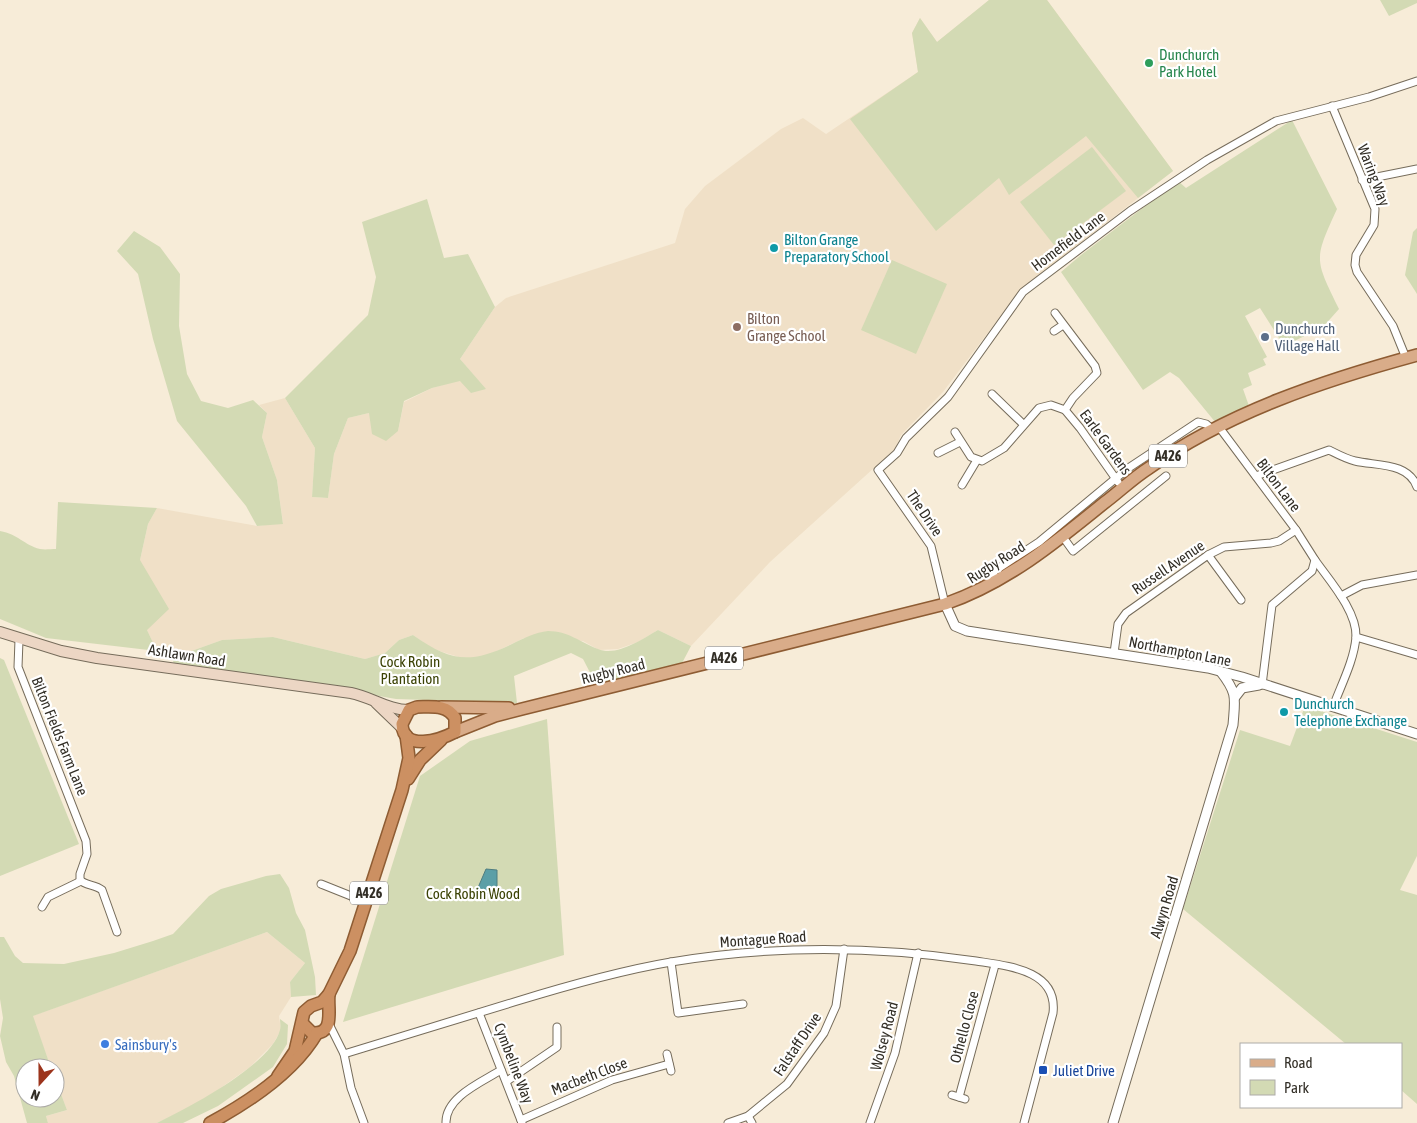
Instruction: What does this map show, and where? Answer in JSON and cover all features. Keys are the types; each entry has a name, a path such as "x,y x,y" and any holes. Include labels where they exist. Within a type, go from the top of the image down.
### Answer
{"highway":[{"path":"417,707 441,707 448,710 455,718 455,732 444,738 420,742 404,732 403,719 409,710 417,707"},
{"name":"A426","path":"210,1123 246,1101 278,1076 308,1049 326,1027 329,994 350,951 402,790 409,758 404,732"},
{"name":"A426","path":"402,790 415,766 444,738"},
{"name":"A426","path":"278,1076 295,1051 304,1012 311,1006 317,1005 329,994"},
{"path":"302,1023 308,1031 326,1027 317,1005"}],"main road":[{"name":"Rugby Road","path":"522,709 945,604 972,595 997,582 1063,537 1119,484 1135,479 1149,467 1216,429 1249,412 1336,380 1411,357"},
{"name":"Ashlawn Road","path":"0,632 18,640 96,658 351,693 397,709 409,710"},
{"name":"Ashlawn Road","path":"371,700 404,732"},
{"path":"441,707 522,709"},
{"name":"A426","path":"455,732 495,716 522,709"}],"street":[{"name":"Homefield Lane","path":"878,470 897,453 906,438 948,398 1026,289 1137,207 1207,160 1276,122 1369,97 1417,81"},
{"name":"Waring Way","path":"1332,106 1376,215 1374,225 1356,255 1355,265 1357,272 1394,326 1411,357"},
{"path":"1362,180 1417,169"},
{"path":"1055,314 1095,366 1097,373 1073,398 1065,410"},
{"path":"1054,331 1063,325"},
{"path":"992,394 1023,424"},
{"name":"Earle Gardens","path":"977,460 990,458 1004,448 1023,424 1039,408 1051,405 1065,410 1080,428 1119,484"},
{"path":"997,582 993,572 1039,542 1119,484 1127,469 1198,422 1216,429"},
{"name":"Bilton Lane","path":"1216,429 1256,476 1296,530 1341,596 1354,622 1356,637 1351,658 1333,707"},
{"path":"955,432 970,457 977,460 962,485"},
{"path":"938,454 960,442"},
{"path":"1256,476 1329,450 1354,461 1386,465 1402,471 1417,487"},
{"path":"1127,469 1135,479"},
{"name":"The Drive","path":"878,470 932,546 945,604"},
{"path":"1063,537 1071,552 1166,476"},
{"name":"Russell Avenue","path":"1114,653 1118,624 1126,613 1208,554 1224,547 1280,540 1296,530"},
{"path":"1208,554 1241,600"},
{"path":"1235,698 1242,688 1262,685 1272,605 1312,571 1315,560"},
{"path":"1341,596 1362,585 1417,575"},
{"name":"Northampton Lane","path":"945,604 955,626 967,631 1171,661 1221,672 1417,734"},
{"path":"1356,637 1417,655"},
{"name":"Bilton Fields Farm Lane","path":"18,640 18,667 86,841 87,854 80,874 81,881"},
{"path":"1221,672 1233,688 1235,698"},
{"name":"Alwyn Road","path":"1113,1123 1233,725 1235,698"},
{"path":"42,908 48,897 81,881 97,885 102,890 117,932"},
{"path":"321,884 366,902"},
{"name":"Montague Road","path":"344,1054 596,978 671,962 753,951 844,949 918,953 995,964 1039,978 1047,985 1055,1001 1024,1123"},
{"name":"Falstaff Drive","path":"728,1123 750,1120 787,1084 824,1033 836,1006 844,949"},
{"name":"Wolsey Road","path":"870,1123 895,1053 918,953"},
{"path":"671,962 678,1013 743,1004"},
{"name":"Othello Close","path":"959,1097 995,964"},
{"name":"Cymbeline Way","path":"479,1013 522,1121"},
{"path":"326,1027 344,1054 351,1088 364,1123"},
{"path":"506,1081 558,1047 557,1027"},
{"name":"Macbeth Close","path":"522,1121 612,1080 670,1067 667,1054"},
{"path":"446,1123 450,1105 501,1070"}],"shaded area":[{"name":"Bilton Grange School","path":"989,0 1047,0 1173,171 1021,289 943,392 901,435 895,449 770,562 691,646 658,630 638,642 618,649 599,650 583,641 524,638 487,656 465,659 433,649 413,635 399,640 385,653 365,659 273,637 222,640 172,658 157,651 147,630 140,560 148,524 157,508 257,526 283,523 277,480 262,437 267,413 259,405 285,398 315,448 312,497 328,498 334,454 348,418 369,413 398,431 404,402 432,388 460,380 485,389 460,359 495,307 506,298 675,243 685,209 705,186 781,129 803,118 826,134 918,72 912,33 920,18 937,42"},
{"path":"267,932 305,963 290,982 291,997 279,1016 281,1030 273,1044 250,1067 201,1102 157,1123 48,1123 46,1116 67,1110 65,1105 65,1058 47,1058 32,1016"}],"green space":[{"path":"989,0 1047,0 1173,171 1138,198 1086,136 1009,195 999,178 936,231 850,119 918,72 912,33 920,18 937,42"},
{"path":"1380,0 1417,0 1417,3 1389,16"},
{"path":"1292,120 1337,209 1324,240 1320,260 1325,280 1339,309 1323,327 1284,346 1260,308 1245,316 1267,357 1263,359 1266,365 1248,373 1252,385 1243,389 1249,406 1216,423 1179,378 1170,372 1143,390 1061,272 1178,181 1186,188"},
{"path":"1092,147 1126,191 1054,245 1020,202"},
{"path":"427,199 444,258 468,254 495,307 460,359 486,389 471,393 460,381 432,388 404,401 398,431 386,441 372,434 369,413 348,418 334,454 328,498 312,497 315,448 285,398 368,315 376,277 362,222"},
{"path":"1417,228 1417,294 1405,275 1413,232"},
{"path":"134,231 160,247 180,274 179,326 187,374 201,401 228,408 253,400 267,413 262,437 277,480 283,524 257,526 246,506 177,421 153,339 138,274 117,251"},
{"path":"892,260 947,284 916,354 861,330"},
{"path":"58,502 157,508 148,524 140,560 169,609 147,630 157,651 46,638 0,619 0,531 6,532 40,549 56,549"},
{"name":"Cock Robin Plantation","path":"658,630 691,646 681,665 597,686 583,659 571,653 514,676 517,703 396,699 278,678 174,664 172,658 222,640 273,637 365,659 385,653 399,640 413,635 439,651 461,657 472,657 484,655 529,636 548,631 568,635 598,649 613,651 629,646"},
{"path":"0,658 4,660 79,844 0,876"},
{"path":"1305,706 1417,742 1417,856 1400,890 1417,895 1417,1104 1402,1091 1402,1043 1345,1043 1183,909 1240,730 1290,746"},
{"name":"Cock Robin Wood","path":"547,719 564,955 343,1022 420,776 470,741"},
{"path":"280,874 289,888 296,913 305,930 315,977 316,995 291,997 290,982 305,963 267,932 33,1016 48,1058 15,1058 15,1080 6,1062 0,1036 3,1018 0,999 0,937 4,937 15,956 23,963 64,964 114,953 173,934 209,896 221,889 266,876"},
{"path":"280,1019 288,1025 287,1044 273,1067 218,1106 183,1123 157,1123 207,1096 245,1071 273,1043 280,1030"},
{"path":"65,1105 67,1110 46,1116 48,1123 27,1123 23,1108 65,1108"}],"water":[{"path":"486,869 497,870 497,887 489,894 477,890"}],"place":[{"name":"Dunchurch Park Hotel","path":"1149,63"},
{"name":"Bilton Grange Preparatory School","path":"774,248"},
{"name":"Bilton Grange School","path":"737,327"},
{"name":"Dunchurch Village Hall","path":"1265,337"},
{"name":"Dunchurch Telephone Exchange","path":"1284,712"},
{"name":"Sainsbury's","path":"105,1044"},
{"name":"Juliet Drive","path":"1043,1070"}]}
